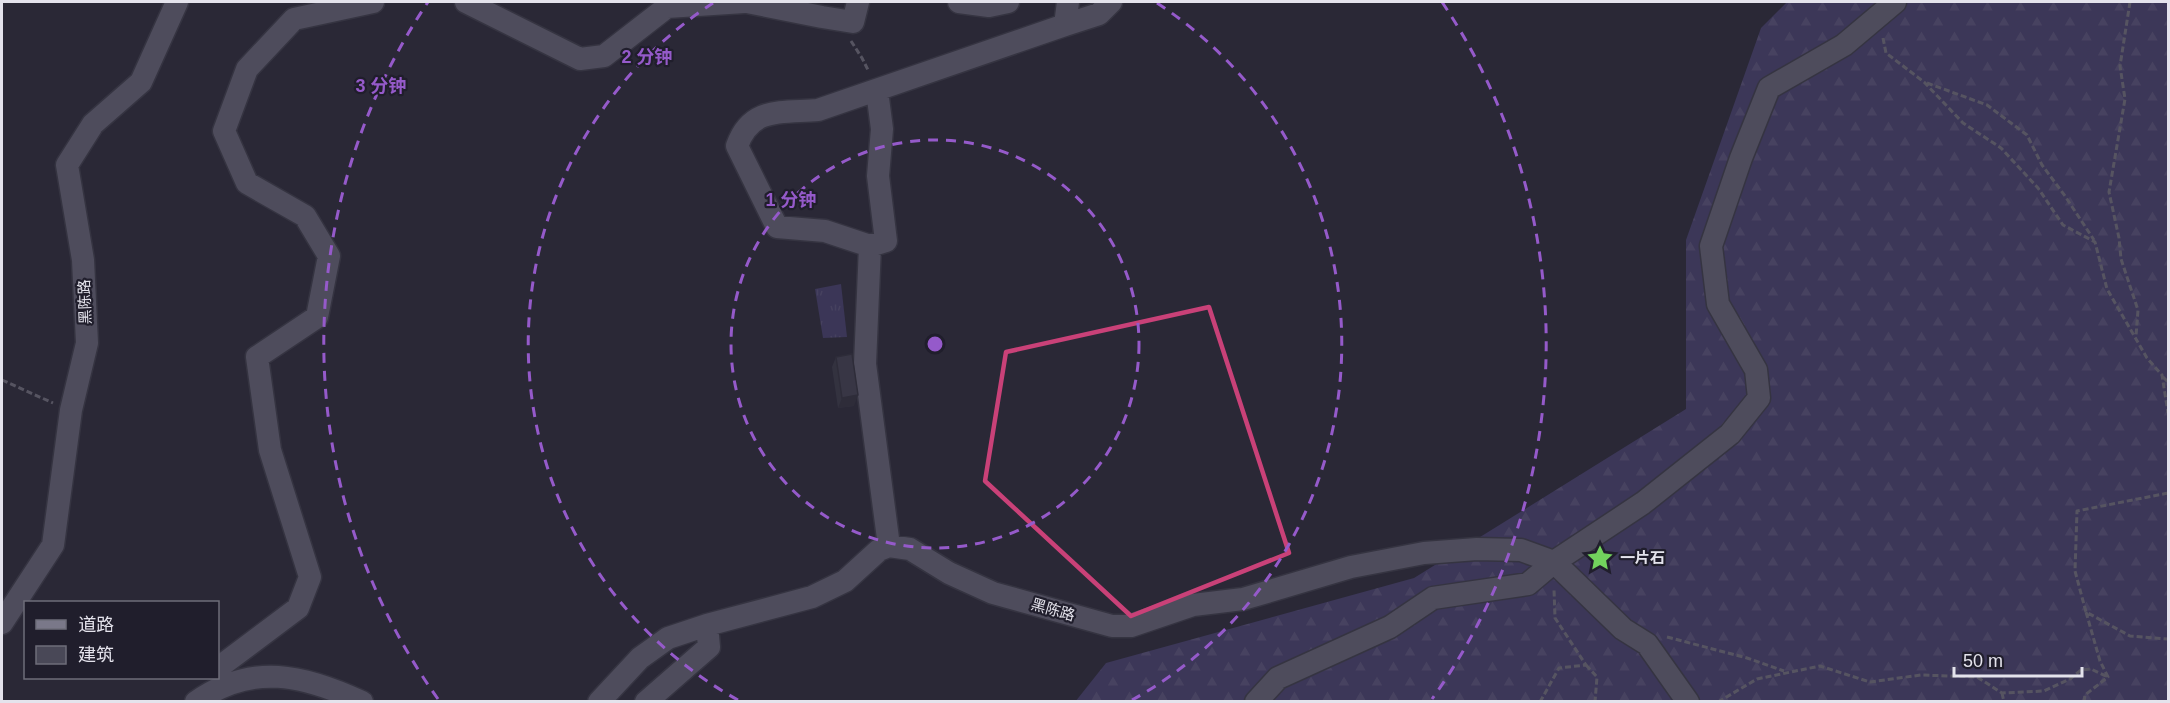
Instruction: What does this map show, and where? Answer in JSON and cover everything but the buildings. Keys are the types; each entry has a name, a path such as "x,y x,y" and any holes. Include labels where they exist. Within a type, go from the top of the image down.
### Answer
{"street":[{"name":"黑陈路","path":"2,623 53,545 71,410 87,343 83,260 67,165 93,124 141,82 177,2"},
{"path":"219,667 298,608 310,577 270,450 257,357 317,317 329,256 305,216 247,183 224,130 247,69 294,19 372,2"},
{"path":"466,2 580,59 604,56 667,7 745,2 854,22 858,2"},
{"path":"959,2 988,6 1008,2"},
{"path":"1065,25 1068,2"},
{"path":"877,91 882,129 878,176 886,241 870,246 825,231 777,227 737,146 741,135 754,119 775,113 818,111 1099,14 1111,2"},
{"path":"1256,702 1278,678 1390,627 1432,598 1528,584 1554,562 1643,503 1730,434 1759,398 1756,370 1718,304 1712,246 1741,158 1769,88 1844,45 1886,9"},
{"path":"599,702 640,658 668,638 707,625 812,597 844,581 879,550 889,546 865,364 870,246"},
{"name":"黑陈路","path":"889,546 910,549 949,573 993,593 1112,626 1131,626 1194,605 1243,599 1351,567 1424,553 1477,549 1521,550 1554,562"},
{"path":"1554,562 1623,629 1647,644 1688,702"},
{"path":"646,702 709,647 707,625"},
{"path":"196,702 244,678 283,676 318,684 362,702"},
{"path":"184,702 207,679"}],"path":[{"path":"2130,2 2120,66 2125,99 2109,192 2121,259 2138,310 2136,337"},
{"path":"1886,9 1886,53 1924,82 1963,123 2001,148 2038,188 2063,225 2095,242"},
{"path":"1924,82 1987,105 2027,135 2042,165 2095,242 2106,290 2136,337 2146,358 2169,382"},
{"path":"2162,375 2169,413"},
{"path":"2,380 71,410"},
{"path":"2108,677 2100,661 2074,571 2077,511 2169,493"},
{"path":"1554,562 1555,618 1586,665 1597,677 1595,702"},
{"path":"2086,612 2130,636 2169,639"},
{"path":"1664,636 1725,651 1786,672"},
{"path":"1540,702 1559,668 1586,665"},
{"path":"1718,702 1757,679 1820,666 1870,682 1921,675 1977,677 2002,693 2044,691 2070,679 2081,670 2091,669 2108,677"},
{"path":"2084,702 2085,695 2108,677"},
{"path":"2002,693 2004,702"}],"highlighted area":[{"path":"1209,307 1289,553 1131,616 985,481 1006,352"}],"green space":[{"path":"1787,2 2168,2 2168,701 1075,702 1106,663 1414,578 1686,409 1686,240 1761,28"},
{"path":"841,284 847,337 823,338 815,289"}],"place":[{"name":"一片石","path":"1600,558"}]}
